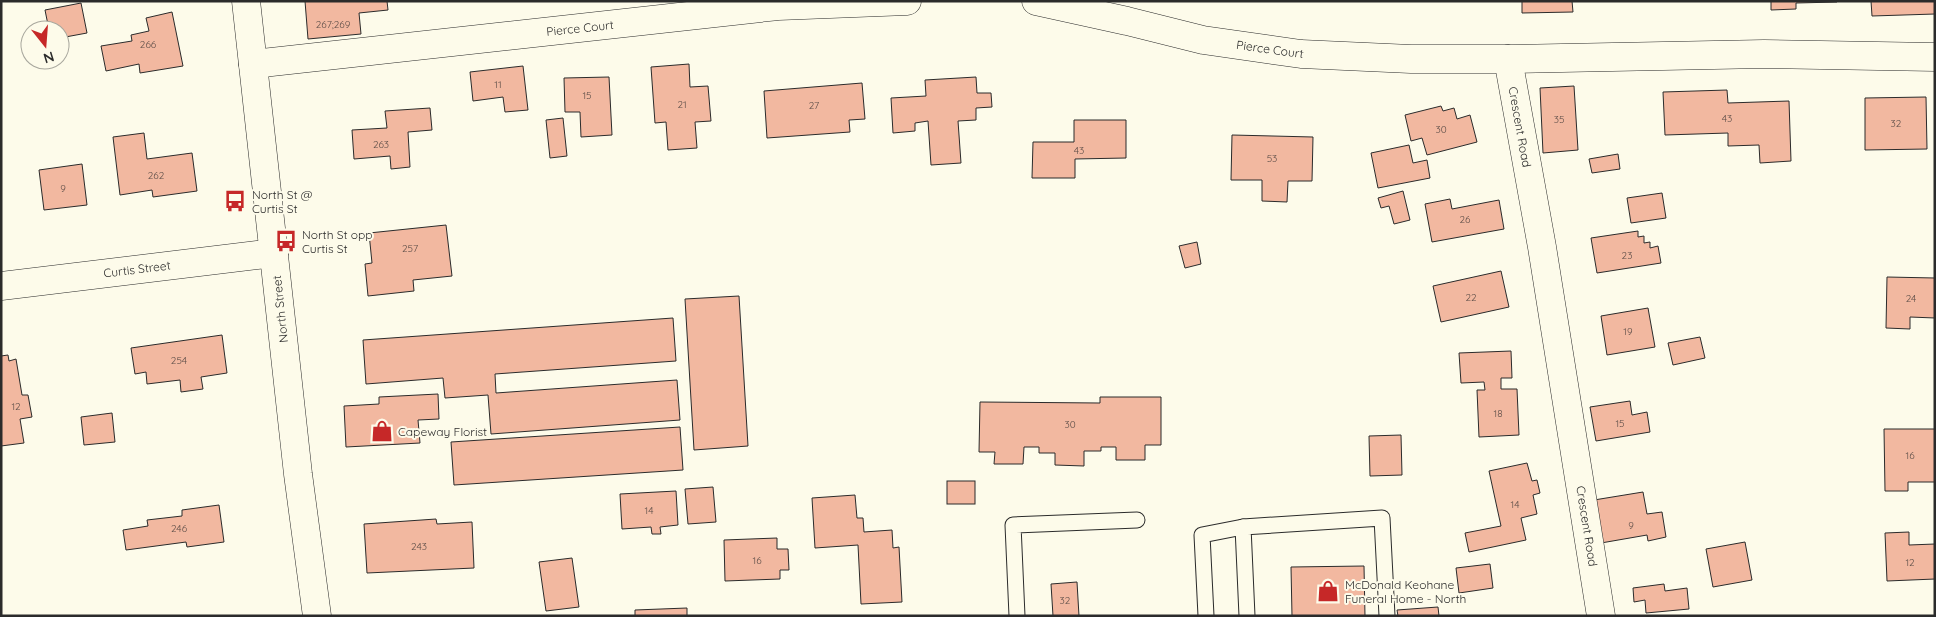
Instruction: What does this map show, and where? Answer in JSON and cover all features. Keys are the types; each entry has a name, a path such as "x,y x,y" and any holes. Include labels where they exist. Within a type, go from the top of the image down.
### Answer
{"street":[{"name":"North Street","path":"246,1 300,484 317,616"},
{"name":"Pierce Court","path":"253,64 778,6 908,1"},
{"name":"Pierce Court","path":"1036,1 1203,40 1301,54 1411,59 1508,59"},
{"path":"1508,59 1764,54 1935,57"},
{"name":"Crescent Road","path":"1508,59 1543,257 1601,616"},
{"name":"Curtis Street","path":"1,286 274,253"}],"lane":[{"path":"1206,616 1202,534 1243,527 1382,518 1387,616"},
{"path":"1017,616 1013,525 1137,520"},
{"path":"1243,527 1247,616"}],"building":[{"path":"305,1 387,1 388,10 359,13 361,34 308,39"},
{"path":"1522,1 1572,1 1573,12 1522,13"},
{"path":"1771,1 1837,2 1796,3 1796,9 1771,10"},
{"path":"1871,1 1935,1 1935,14 1872,16"},
{"path":"81,3 87,33 70,36 70,20 47,20 45,10"},
{"path":"172,12 183,66 140,73 139,64 106,71 101,46 132,41 131,35 149,31 146,18"},
{"path":"689,64 690,87 708,86 711,121 695,122 697,148 668,150 666,122 655,123 651,67"},
{"path":"523,66 528,110 505,112 503,97 473,101 470,72"},
{"path":"609,77 612,135 581,137 580,112 565,112 564,78"},
{"path":"976,77 977,93 991,93 992,107 976,108 976,120 958,121 961,163 931,165 928,121 915,123 915,131 893,133 891,98 926,96 925,80"},
{"path":"862,83 865,119 849,120 850,132 767,138 764,91"},
{"path":"1574,86 1578,150 1543,153 1540,88"},
{"path":"1727,90 1728,103 1789,101 1791,161 1760,163 1759,145 1728,146 1728,133 1665,135 1663,92"},
{"path":"1926,97 1927,149 1865,150 1865,98"},
{"path":"1441,106 1443,111 1454,108 1457,119 1470,115 1477,142 1427,155 1422,138 1411,141 1405,115"},
{"path":"430,108 432,130 408,132 410,167 391,169 390,156 354,159 352,130 387,128 385,111"},
{"path":"563,118 567,156 550,158 546,120"},
{"path":"1074,120 1126,120 1126,158 1075,159 1075,178 1032,178 1033,142 1074,142"},
{"path":"144,133 147,159 192,153 197,191 153,197 152,190 120,195 113,137"},
{"path":"1232,135 1313,137 1312,181 1288,181 1287,202 1262,201 1262,180 1231,180"},
{"path":"1409,145 1413,163 1427,160 1430,178 1378,188 1371,153"},
{"path":"1618,154 1620,169 1592,173 1589,159"},
{"path":"82,164 87,205 44,210 39,170"},
{"path":"1403,191 1410,220 1394,224 1389,206 1381,208 1378,198"},
{"path":"1662,193 1666,218 1631,223 1627,198"},
{"path":"1450,199 1452,209 1499,200 1504,229 1432,242 1425,204"},
{"path":"446,225 452,276 413,280 414,291 368,296 365,264 372,263 369,233"},
{"path":"1638,231 1638,237 1644,236 1644,243 1650,242 1650,248 1658,246 1661,263 1597,273 1591,238"},
{"path":"1197,242 1201,264 1185,268 1179,246"},
{"path":"1501,271 1509,307 1441,322 1433,286"},
{"path":"1887,277 1935,278 1935,318 1910,317 1910,329 1886,328"},
{"path":"739,296 748,446 694,450 685,299"},
{"path":"1648,308 1655,347 1607,355 1601,316"},
{"path":"673,318 676,361 495,374 496,393 677,380 680,420 491,434 488,395 445,398 443,378 366,384 363,340"},
{"path":"222,335 227,373 201,377 203,389 181,392 180,380 147,384 146,372 135,374 131,348"},
{"path":"1700,337 1705,358 1673,365 1668,343"},
{"path":"1511,351 1512,378 1501,378 1501,389 1517,389 1519,435 1479,437 1477,390 1485,390 1484,382 1461,383 1459,353"},
{"path":"8,355 9,361 16,359 22,395 28,395 32,417 20,419 24,443 1,446 1,356"},
{"name":"Capeway Florist","path":"438,394 439,419 418,420 420,443 346,447 344,406 379,404 379,397"},
{"path":"1100,397 1161,397 1161,445 1145,445 1145,460 1116,460 1116,447 1101,447 1101,451 1084,451 1084,466 1055,465 1055,453 1039,453 1039,447 1024,447 1023,464 994,464 995,452 979,452 980,402 1100,403"},
{"path":"1630,401 1632,415 1647,412 1650,432 1596,441 1590,407"},
{"path":"112,413 115,442 84,445 81,417"},
{"path":"680,427 683,470 454,485 451,442"},
{"path":"1884,429 1935,429 1935,482 1908,482 1908,491 1885,491"},
{"path":"1401,435 1402,475 1370,476 1369,436"},
{"path":"1527,463 1532,481 1537,480 1540,493 1533,495 1537,514 1521,518 1526,540 1469,552 1465,533 1501,526 1489,471"},
{"path":"947,481 975,481 975,504 947,504"},
{"path":"713,487 716,522 688,524 685,489"},
{"path":"676,491 678,525 660,527 661,534 652,534 651,527 622,529 620,494"},
{"path":"1643,492 1647,514 1662,512 1666,537 1648,541 1647,535 1601,543 1594,500"},
{"path":"855,495 857,518 863,518 864,532 892,530 893,548 899,547 902,602 861,604 858,545 815,548 812,498"},
{"path":"219,505 224,542 187,547 186,542 126,550 123,530 148,526 147,520 182,516 182,510"},
{"path":"436,519 437,524 472,522 474,568 367,573 364,524"},
{"path":"1909,532 1909,545 1935,544 1935,579 1887,581 1885,533"},
{"path":"777,538 777,549 788,549 789,570 780,570 780,579 725,581 724,540"},
{"path":"1745,542 1752,580 1713,587 1706,549"},
{"path":"572,558 579,607 546,611 539,562"},
{"path":"1490,564 1493,588 1459,593 1456,568"},
{"name":"McDonald Keohane Funeral Home - North","path":"1364,566 1365,616 1292,616 1291,567"},
{"path":"1077,582 1079,616 1053,616 1051,584"},
{"path":"1664,584 1665,591 1687,588 1689,609 1646,613 1645,600 1634,602 1633,588"},
{"path":"1438,607 1439,616 1398,616 1397,610"},
{"path":"687,608 687,616 635,616 635,610"}],"place":[{"name":"North St @ Curtis St","path":"235,201"},
{"name":"North St opp Curtis St","path":"286,241"},
{"name":"Capeway Florist","path":"382,431"},
{"name":"McDonald Keohane Funeral Home - North","path":"1328,591"}]}
